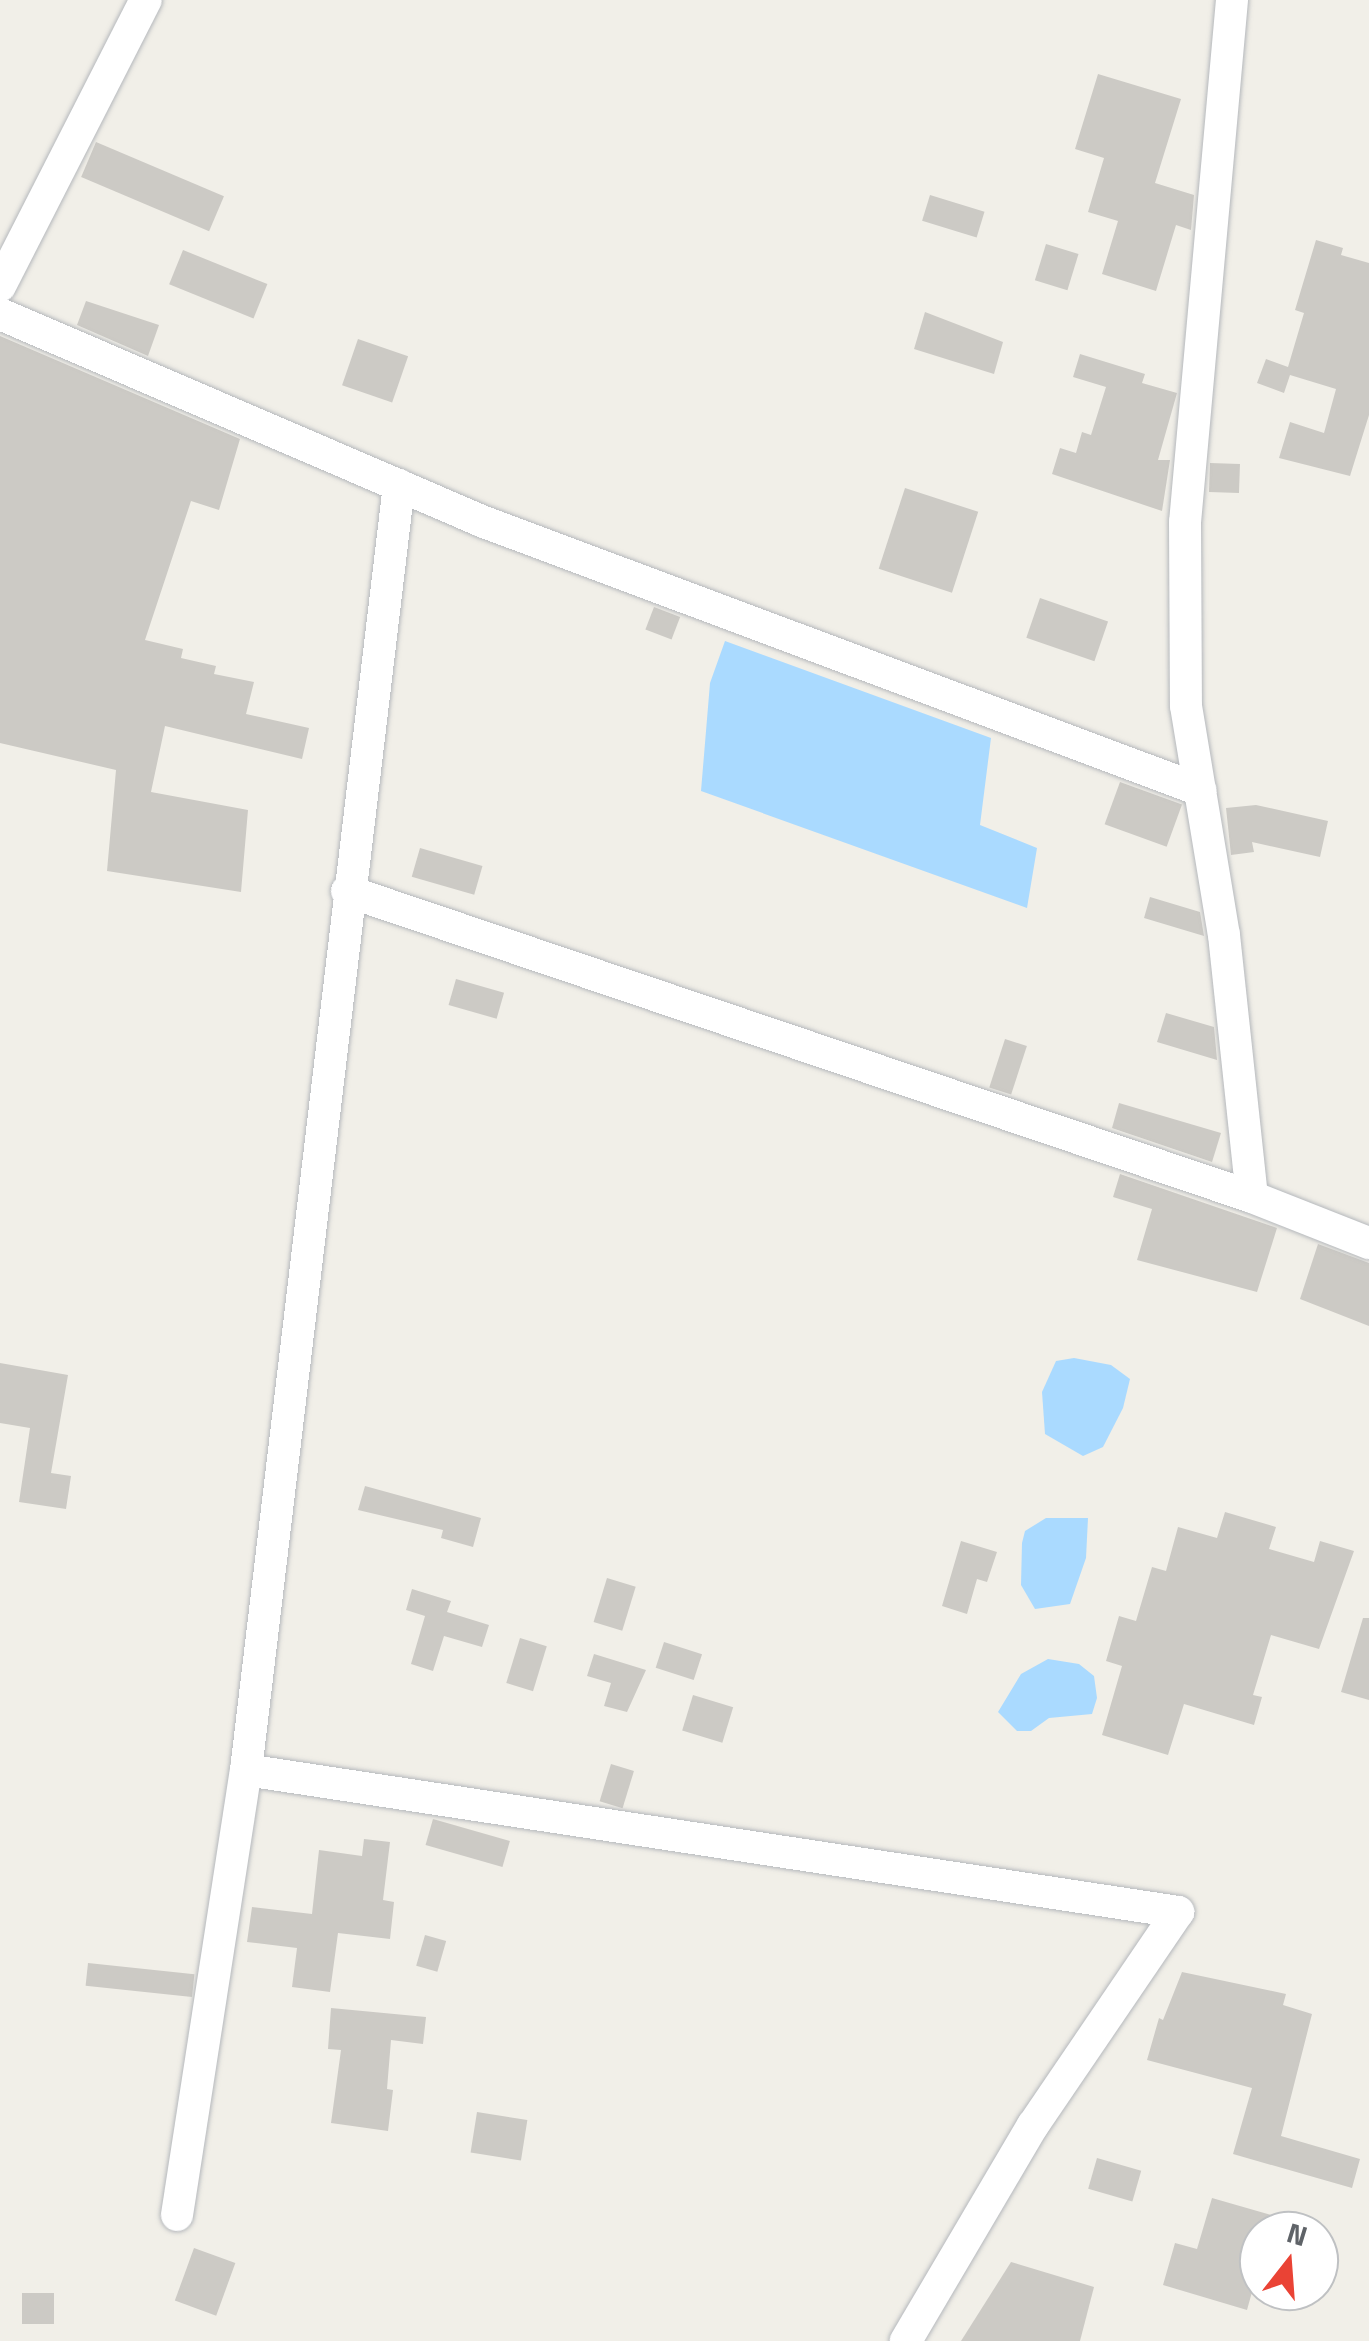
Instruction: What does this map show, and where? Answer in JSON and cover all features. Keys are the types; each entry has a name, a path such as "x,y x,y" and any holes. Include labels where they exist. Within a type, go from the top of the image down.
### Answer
{"street":[{"path":"0,286 146,0"},
{"path":"1232,0 1185,522 1186,706 1224,935 1252,1197"},
{"path":"0,314 503,529 1200,790"},
{"path":"177,2215 246,1770 398,484"},
{"path":"347,891 1252,1197 1369,1243"},
{"path":"246,1770 1178,1912 1033,2126 906,2341"}],"water":[{"path":"725,641 991,738 980,825 1037,848 1027,908 701,791 710,683"},
{"path":"1074,1358 1111,1365 1130,1379 1123,1408 1103,1447 1083,1456 1045,1434 1042,1392 1056,1361"},
{"path":"1046,1518 1088,1518 1086,1558 1070,1604 1035,1609 1021,1585 1022,1543 1025,1531"},
{"path":"1048,1659 1079,1664 1094,1676 1097,1698 1092,1714 1049,1718 1031,1731 1017,1731 998,1712 1021,1674"}],"building":[{"path":"1098,74 1181,99 1155,183 1194,195 1191,230 1176,225 1156,291 1102,274 1118,221 1088,212 1104,158 1075,149"},
{"path":"96,142 224,196 209,231 81,177"},
{"path":"930,195 985,212 977,237 922,221"},
{"path":"1316,240 1343,248 1341,255 1369,263 1369,415 1350,476 1279,458 1290,422 1324,433 1336,389 1290,375 1284,393 1257,383 1266,359 1288,367 1304,313 1295,310"},
{"path":"1046,244 1079,254 1067,290 1035,280"},
{"path":"183,250 267,284 254,318 169,284"},
{"path":"86,301 159,325 148,356 77,325"},
{"path":"925,312 1003,342 994,374 914,349"},
{"path":"0,336 240,439 219,510 191,501 145,640 183,649 181,658 216,666 214,674 254,682 246,714 309,728 302,759 165,726 151,792 248,810 241,892 107,871 116,770 0,743"},
{"path":"358,339 408,356 392,403 342,385"},
{"path":"1080,354 1145,374 1142,383 1177,393 1158,460 1170,460 1162,511 1052,474 1060,448 1076,453 1082,432 1091,435 1106,387 1073,377"},
{"path":"1210,463 1240,464 1239,493 1209,492"},
{"path":"905,488 978,512 952,593 879,569"},
{"path":"1040,598 1108,621 1094,661 1026,638"},
{"path":"654,607 680,617 672,639 645,629"},
{"path":"1120,782 1182,805 1167,847 1105,824"},
{"path":"1256,805 1328,821 1320,857 1252,842 1254,852 1231,855 1226,808"},
{"path":"420,848 482,866 474,895 412,877"},
{"path":"1150,897 1200,912 1204,936 1144,918"},
{"path":"456,979 504,993 497,1019 449,1005"},
{"path":"1166,1013 1214,1027 1217,1060 1157,1042"},
{"path":"1005,1039 1027,1046 1011,1095 989,1088"},
{"path":"1119,1103 1221,1133 1212,1162 1112,1128"},
{"path":"1120,1174 1277,1228 1257,1292 1137,1260 1152,1209 1113,1197"},
{"path":"1318,1244 1369,1263 1369,1326 1300,1299"},
{"path":"0,1363 68,1375 51,1473 71,1476 66,1509 19,1502 30,1428 0,1423"},
{"path":"365,1486 481,1518 473,1547 441,1538 443,1530 358,1510"},
{"path":"1225,1512 1276,1527 1269,1549 1314,1562 1320,1541 1354,1551 1319,1649 1271,1635 1253,1695 1262,1697 1254,1725 1184,1704 1168,1755 1102,1735 1122,1666 1106,1661 1119,1616 1136,1621 1152,1567 1166,1571 1178,1527 1217,1538"},
{"path":"961,1541 997,1552 987,1582 977,1579 967,1614 942,1606"},
{"path":"607,1578 636,1587 622,1631 594,1622"},
{"path":"412,1589 451,1601 447,1612 489,1625 482,1647 444,1636 433,1671 411,1664 425,1616 406,1610"},
{"path":"1363,1618 1369,1618 1369,1700 1341,1692"},
{"path":"520,1638 547,1646 533,1691 506,1683"},
{"path":"664,1642 702,1654 694,1680 656,1668"},
{"path":"594,1654 646,1670 627,1712 604,1706 611,1683 587,1676"},
{"path":"693,1695 733,1707 722,1743 682,1730"},
{"path":"611,1764 634,1771 623,1808 600,1801"},
{"path":"433,1819 510,1841 502,1867 426,1845"},
{"path":"364,1839 390,1842 383,1900 394,1902 390,1939 338,1933 330,1992 292,1987 297,1948 247,1942 252,1907 312,1914 319,1850 362,1856"},
{"path":"425,1935 446,1941 437,1972 416,1966"},
{"path":"88,1963 194,1974 192,1997 86,1986"},
{"path":"1182,1972 1286,1994 1283,2005 1312,2014 1281,2136 1360,2159 1352,2188 1233,2154 1252,2088 1147,2060 1159,2018 1163,2020"},
{"path":"331,2008 426,2017 423,2044 391,2040 387,2089 393,2090 388,2131 331,2123 341,2050 328,2049"},
{"path":"477,2112 527,2120 521,2160 471,2152"},
{"path":"1097,2158 1141,2171 1132,2201 1088,2189"},
{"path":"1212,2198 1257,2211 1239,2211 1239,2308 1163,2285 1175,2243 1197,2249"},
{"path":"194,2248 235,2263 216,2316 175,2301"},
{"path":"1011,2262 1094,2287 1080,2341 961,2341"},
{"path":"22,2293 54,2293 54,2324 22,2324"}]}
